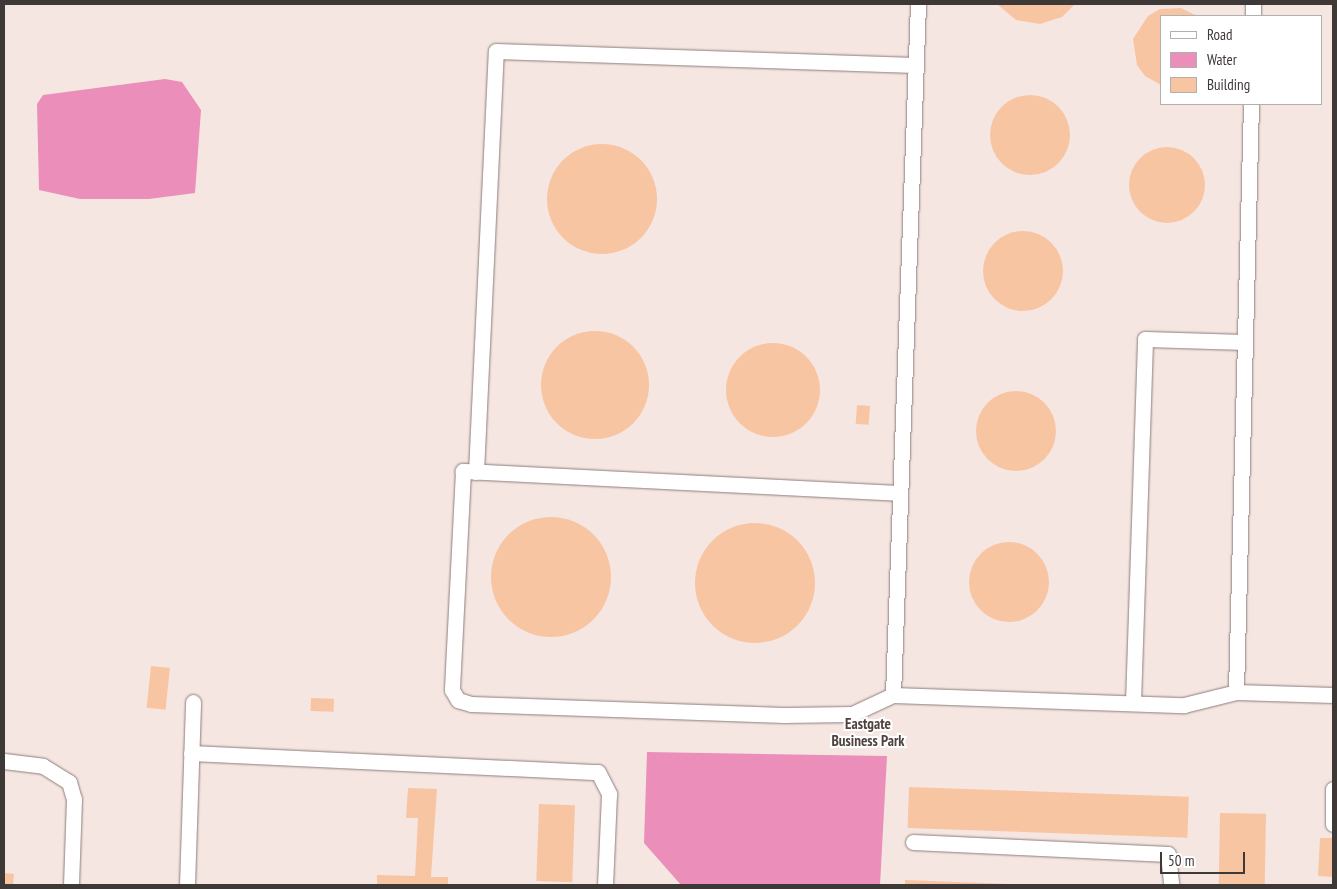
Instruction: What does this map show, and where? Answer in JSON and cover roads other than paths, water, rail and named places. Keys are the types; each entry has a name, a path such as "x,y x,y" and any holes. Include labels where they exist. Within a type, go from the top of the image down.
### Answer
{"lane":[{"path":"892,695 918,4"},
{"path":"476,472 496,51 916,65"},
{"path":"1236,692 1251,105"},
{"path":"1133,703 1145,339 1245,342"},
{"path":"900,493 463,471 451,675 452,690 458,700 813,714 852,714 892,695 1184,705 1236,692 1333,695"},
{"path":"187,885 192,702"},
{"path":"4,752 20,760 43,766 69,782 74,799 71,885"},
{"path":"191,753 598,772 609,794 605,885"},
{"path":"4,761 20,760"},
{"path":"1333,789 1333,824"},
{"path":"913,842 1168,854 1171,885"}],"water":[{"path":"165,79 182,82 201,110 195,193 149,199 80,199 39,190 37,104 43,95"},
{"path":"647,752 887,756 880,885 681,885 644,843"}],"district":[{"name":"Eastgate Business Park","path":"868,732"}]}
